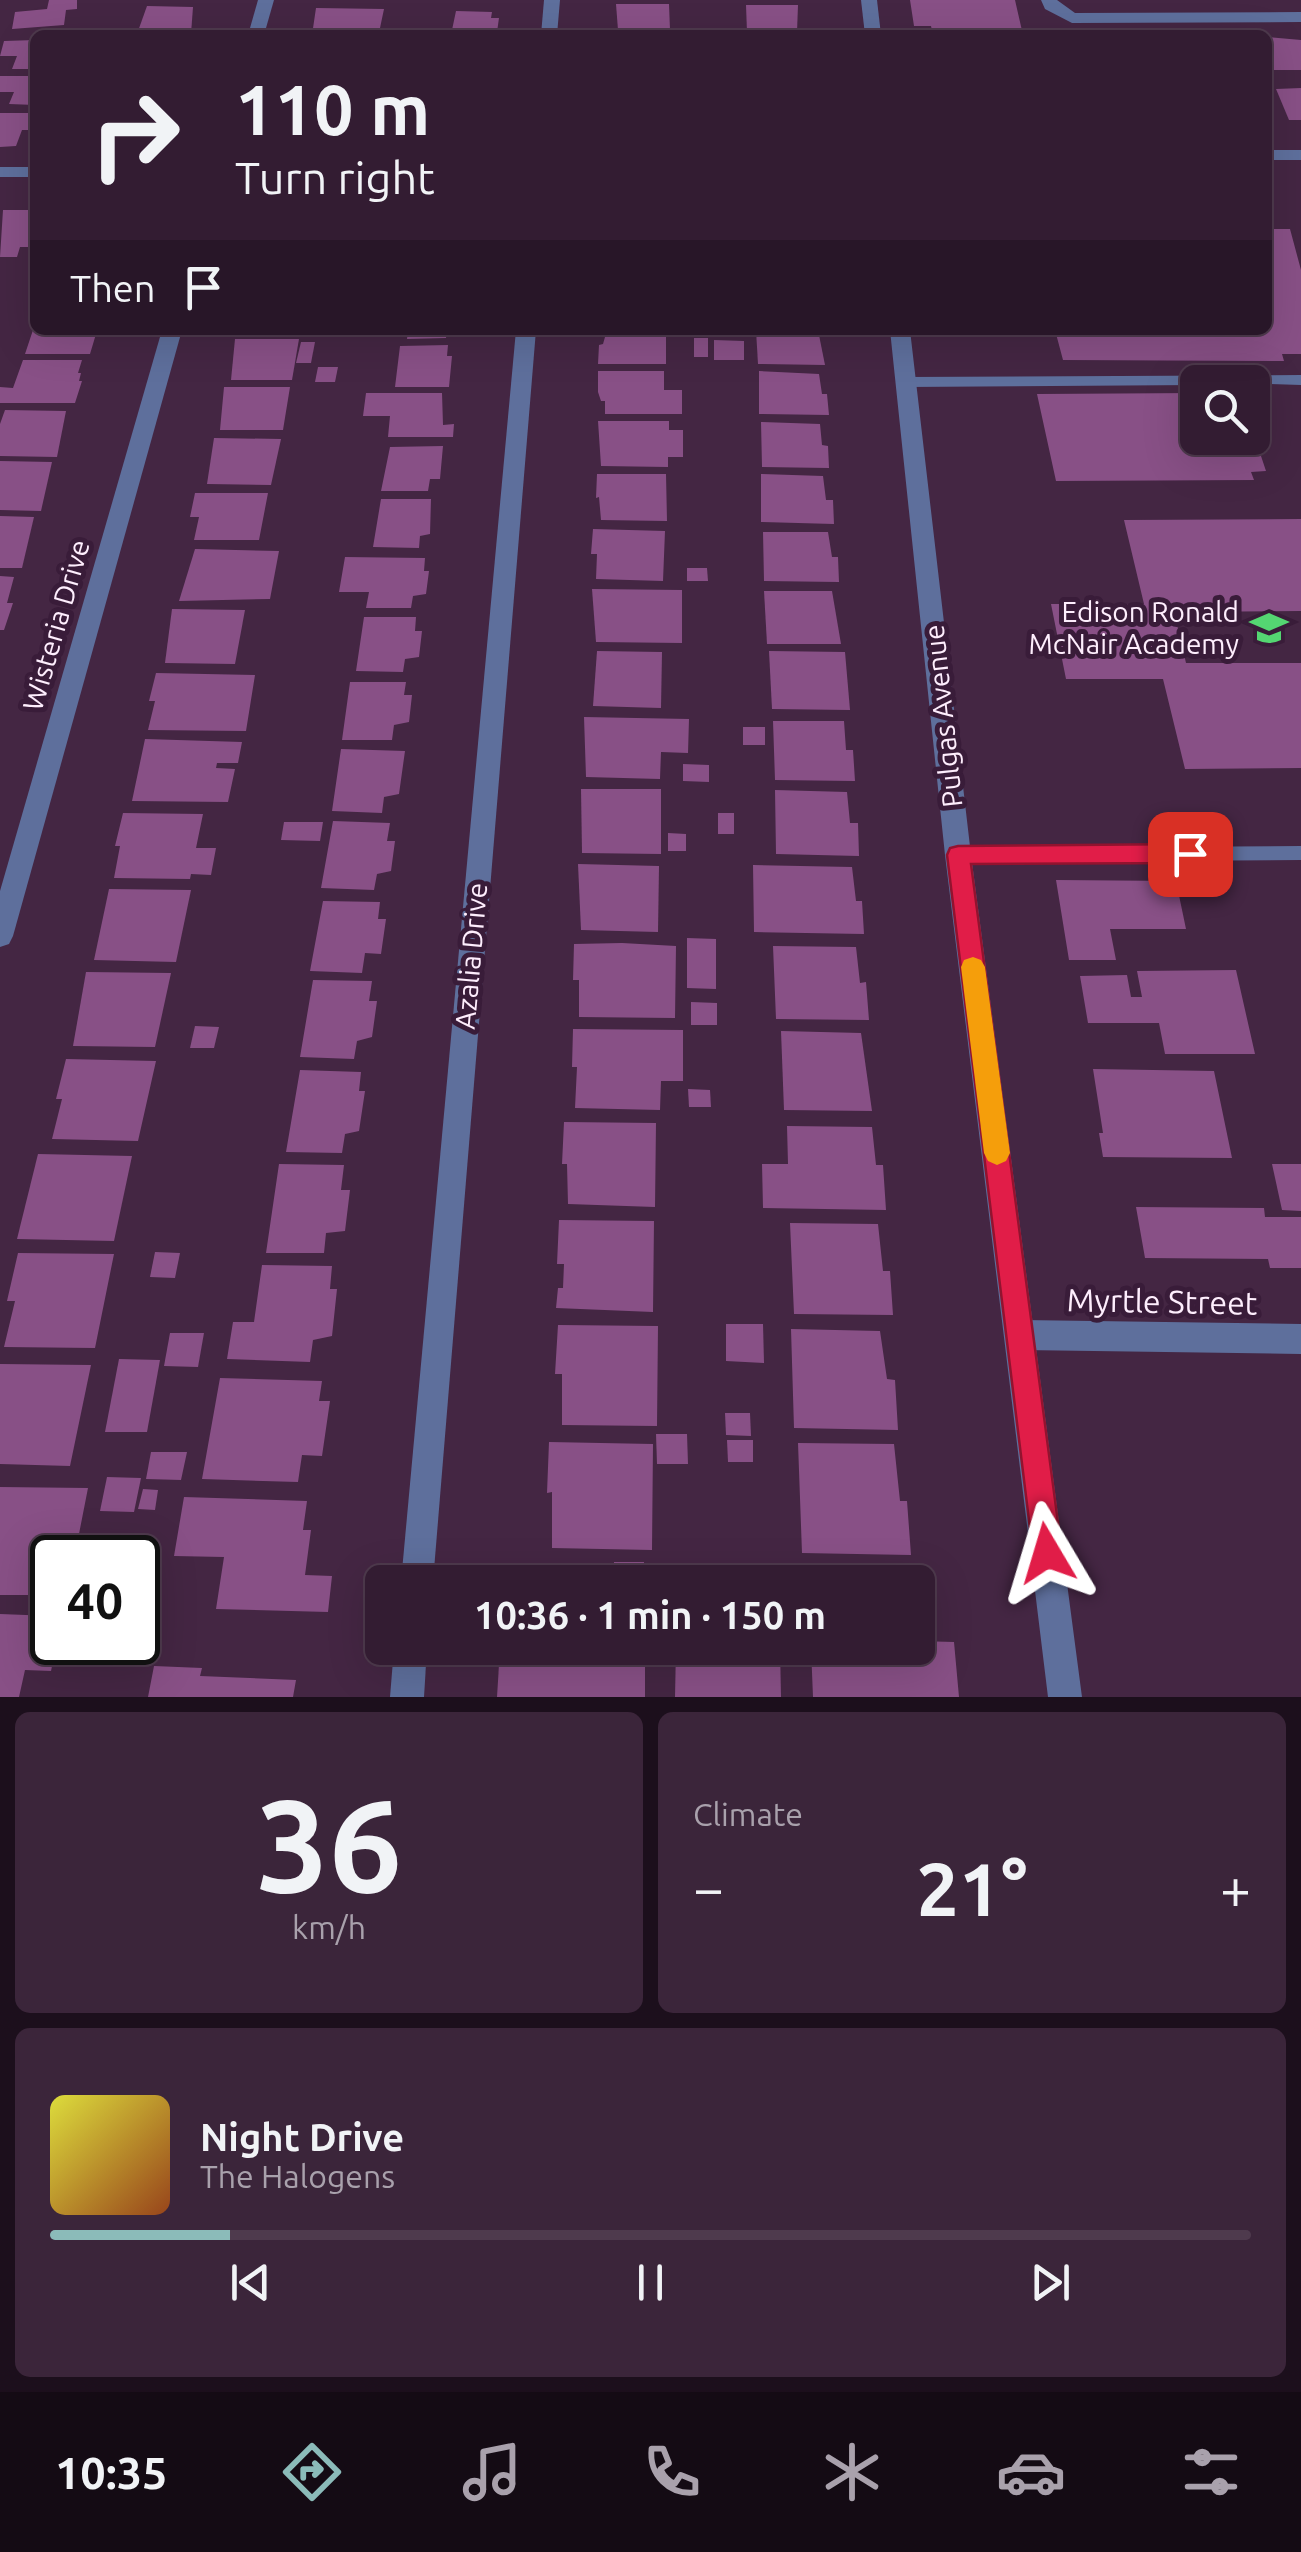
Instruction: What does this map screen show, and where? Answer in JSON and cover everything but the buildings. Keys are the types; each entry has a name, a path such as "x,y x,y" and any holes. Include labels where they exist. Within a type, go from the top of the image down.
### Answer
{"street":[{"path":"257,30 266,0"},
{"path":"549,30 552,0"},
{"path":"868,0 871,30"},
{"path":"1050,0 1051,6 1072,18 1301,18"},
{"path":"1272,155 1301,155"},
{"path":"0,172 30,172"},
{"name":"Wisteria Drive","path":"0,936 171,335"},
{"name":"Azalia Drive","path":"418,1565 526,335"},
{"name":"Pulgas Avenue","path":"901,335 958,855 1022,1335 1064,1697"},
{"name":"Myrtle Street","path":"1022,1335 1301,1340"},
{"path":"407,1697 410,1665"}],"lane":[{"path":"906,382 1301,380"},
{"path":"958,855 1301,853"}],"slow traffic":[{"path":"973,967 997,1153"}],"place":[{"name":"Edison Ronald McNair Academy","path":"1269,628"}],"route":[{"path":"1047,1553 958,855 1190,854"}]}
